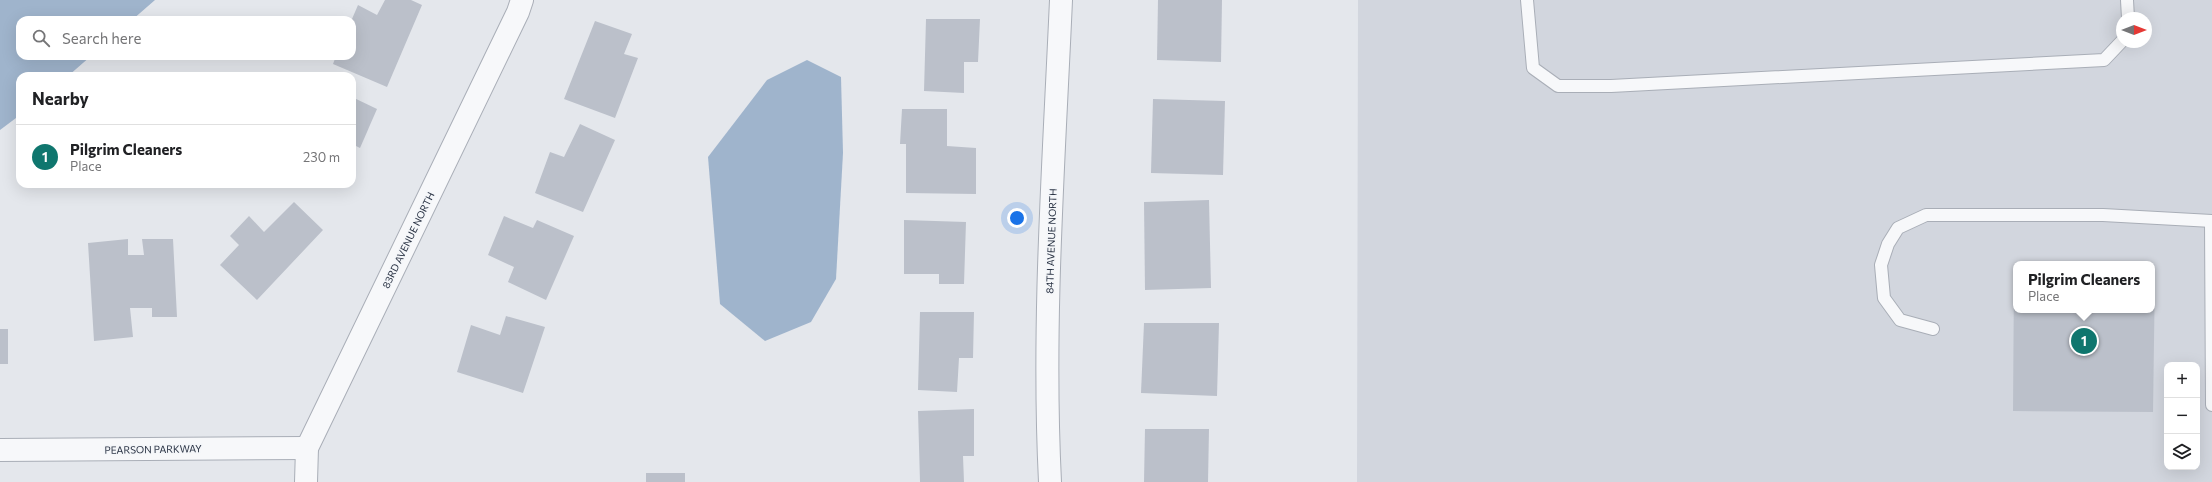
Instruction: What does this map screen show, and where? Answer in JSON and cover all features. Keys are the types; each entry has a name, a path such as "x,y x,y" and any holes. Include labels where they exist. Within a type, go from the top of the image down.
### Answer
{"street":[{"name":"83RD AVENUE NORTH","path":"306,482 307,448 518,12 522,0"},
{"name":"84TH AVENUE NORTH","path":"1050,482 1047,428 1049,267 1061,0"},
{"name":"PEARSON PARKWAY","path":"0,450 307,448"}],"lane":[{"path":"1527,0 1533,68 1558,86 1611,86 2104,60 2116,47"},
{"path":"2128,0 2128,12"},
{"path":"1933,329 1900,320 1884,298 1881,265 1888,244 1898,228 1926,215 2103,215 2212,221 2212,405"}],"shaded area":[{"path":"1358,0 2212,0 2212,482 1357,482"}],"water":[{"path":"0,0 155,0 137,16 16,16 16,60 86,60 73,72 16,72 16,118 0,130"},
{"path":"807,60 841,77 843,153 836,279 811,322 765,341 720,304 708,157 767,80"}],"building":[{"path":"385,0 411,0 422,5 387,87 356,74 356,72 352,72 333,64 334,60 356,60 356,16 353,16 358,5 377,15"},
{"path":"1158,0 1222,0 1221,62 1157,60"},
{"path":"926,19 980,19 978,62 964,62 964,93 924,91"},
{"path":"595,21 632,34 624,54 638,58 615,118 564,99"},
{"path":"356,99 377,109 360,148 356,146"},
{"path":"1153,99 1225,101 1223,175 1151,173"},
{"path":"902,109 947,109 947,146 976,148 976,194 906,193 906,144 900,144"},
{"path":"580,124 615,140 583,212 535,193 550,152 564,157"},
{"path":"1209,200 1211,288 1145,290 1144,202"},
{"path":"294,202 323,230 257,300 220,265 239,245 230,236 249,216 264,232"},
{"path":"504,216 533,228 537,220 574,236 546,300 508,282 514,267 488,255"},
{"path":"904,220 966,222 964,284 939,284 939,274 904,274"},
{"path":"128,239 128,255 144,255 142,239 173,239 177,317 152,317 152,308 130,308 133,337 94,341 88,243"},
{"path":"920,312 974,312 973,358 959,358 957,392 918,390"},
{"path":"2014,313 2154,313 2153,412 2013,411"},
{"path":"506,316 545,327 523,393 457,372 471,325 500,335"},
{"path":"1144,323 1219,323 1217,396 1141,393"},
{"path":"0,329 8,329 8,364 0,364"},
{"path":"974,409 974,456 963,456 964,482 920,482 918,411"},
{"path":"1145,429 1209,429 1208,482 1144,482"},
{"path":"646,473 685,473 685,482 646,482"}],"place":[{"name":"Pilgrim Cleaners","path":"2084,341"}]}
